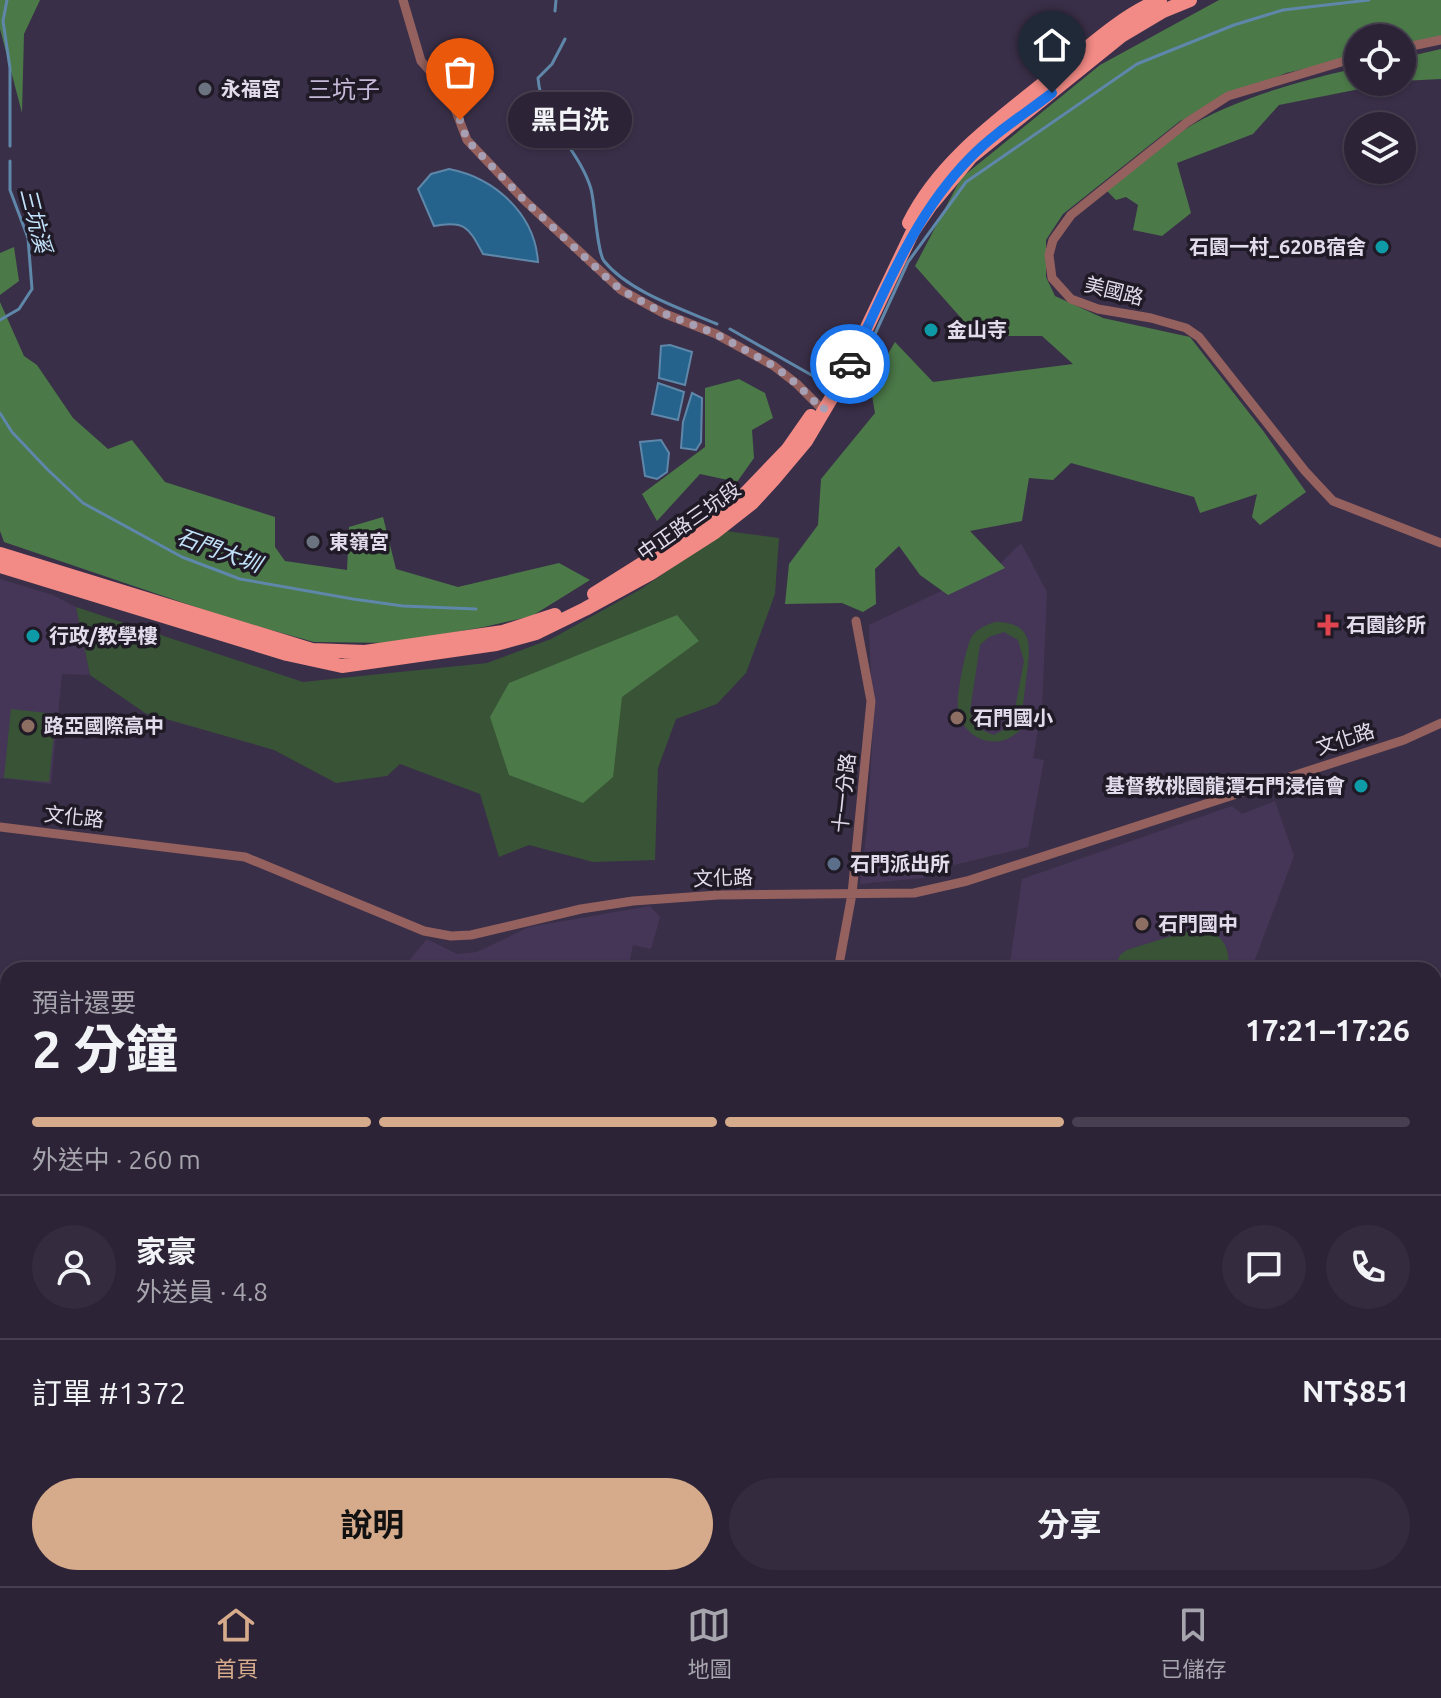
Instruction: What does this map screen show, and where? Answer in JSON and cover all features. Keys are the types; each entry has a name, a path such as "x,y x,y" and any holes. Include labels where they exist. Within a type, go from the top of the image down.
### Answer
{"main road":[{"name":"中正路三坑段","path":"0,566 287,654 342,666 496,644 536,633 651,573 715,532 752,503 806,441 922,197 966,147 1099,39 1160,0"},
{"name":"中正路三坑段","path":"0,554 312,650 365,652 503,632 551,617 691,533 741,498 788,449 842,380 913,231 971,157 1121,36 1163,11 1190,0"}],"street":[{"path":"403,0 421,61 452,101 467,140 524,200 621,290 663,313 716,334 774,366 821,408"},
{"path":"1416,45 1441,40"},
{"name":"美國路","path":"1344,61 1228,96 1186,123 1071,215 1053,240 1049,255 1052,278 1071,299 1098,309 1186,328 1199,337 1305,471 1333,501 1441,543"},
{"name":"十一分路","path":"839,962 852,894 871,701 856,621"},
{"name":"文化路","path":"0,827 245,857 424,931 451,936 471,935 581,909 633,901 718,895 914,893 967,881 1404,740 1441,723"}],"shaded area":[{"name":"石門國小","path":"1021,543 1047,592 1042,706 1033,758 1044,760 1028,847 954,865 923,878 860,884 873,729 869,625 1001,563"},
{"name":"路亞國際高中","path":"0,579 53,595 76,607 90,675 62,674 51,784 0,778"},
{"name":"石門國中","path":"1275,801 1294,856 1254,962 1010,962 1022,879 1232,806 1242,814"},
{"path":"650,906 660,917 651,949 633,945 630,962 408,962 427,939 457,954 477,952 529,927"}],"green space":[{"path":"0,0 40,0 24,34 22,113 0,29"},
{"path":"1219,0 1441,0 1441,38 1416,44 1416,24 1344,24 1344,60 1286,73 1180,121 1063,214 1046,240 1046,277 1055,296 1103,318 1190,337 1306,492 1260,525 1252,517 1257,494 1200,513 1194,497 1071,463 1053,480 1029,478 1022,521 970,531 1005,568 948,595 920,575 899,546 875,569 876,604 863,612 842,603 785,604 789,564 818,525 821,479 875,413 870,384 895,342 933,382 1073,364 1042,336 977,336 915,266 961,178 1100,65"},
{"path":"1441,49 1441,79 1416,80 1416,55"},
{"path":"1344,71 1344,92 1279,105 1253,134 1177,163 1191,213 1162,236 1133,230 1138,205 1126,197 1116,200 1106,190 1164,144 1203,119 1268,92"},
{"path":"14,247 19,281 0,295 0,253"},
{"path":"0,302 24,356 37,365 73,418 108,449 132,440 165,482 275,517 275,547 285,561 347,570 349,527 383,517 396,569 458,587 559,563 590,580 532,616 484,627 394,643 314,642 231,619 4,542 0,531"},
{"path":"739,379 765,393 773,418 752,430 754,458 737,482 700,474 657,521 642,494 705,447 705,388"},
{"path":"726,531 779,538 775,594 746,673 717,704 676,719 658,768 655,860 593,862 529,845 499,857 480,794 400,764 387,776 336,783 274,750 145,713 90,675 76,607 303,682 487,663 551,639 641,589"},
{"path":"677,615 699,641 622,697 613,777 583,803 509,775 490,717 509,683"},
{"path":"995,622 1018,627 1024,632 1029,648 1020,730 1012,737 992,741 974,736 967,729 961,720 958,703 961,674 970,640 977,631","holes":["1004,632 1018,640 1024,661 1012,725 994,735 978,726 970,711 980,645 989,637"]},
{"path":"11,709 56,714 49,782 4,778"},
{"path":"1203,929 1222,940 1229,962 1116,962 1127,950"}],"water":[{"path":"449,169 482,181 510,201 529,228 538,262 483,254 470,232 460,225 434,226 418,189 431,174"},
{"path":"670,345 692,352 685,385 659,378 661,346"},
{"path":"658,383 684,392 678,420 652,414"},
{"path":"692,393 702,398 701,442 696,450 681,448 683,422"},
{"path":"661,440 669,453 667,472 657,479 645,476 640,442"}],"waterway":[{"name":"三坑溪","path":"7,0 3,21 10,68 10,146"},
{"path":"555,11 556,0"},
{"path":"843,393 847,395 908,262 966,182 1137,64 1234,25 1283,10 1369,0"},
{"path":"565,39 552,64 538,78 546,108 591,189 604,261 642,291 717,324"},
{"name":"三坑溪","path":"0,320 19,309 32,289 28,238 10,190 10,161"},
{"path":"730,329 822,381"},
{"name":"石門大圳","path":"0,413 12,432 83,503 182,557 240,579 353,599 403,606 476,609"}],"way so far":[{"path":"460,120 467,140 524,200 621,290 663,313 716,334 774,366 823,410 850,364"}],"place":[{"name":"永福宮","path":"205,89"},
{"name":"黑白洗","path":"460,120"},
{"name":"石園一村_620B宿舍","path":"1382,247"},
{"name":"金山寺","path":"931,330"},
{"name":"東嶺宮","path":"313,542"},
{"name":"石園診所","path":"1328,625"},
{"name":"行政/教學樓","path":"33,636"},
{"name":"石門國小","path":"957,718"},
{"name":"路亞國際高中","path":"28,726"},
{"name":"基督教桃園龍潭石門浸信會","path":"1361,786"},
{"name":"石門派出所","path":"834,864"},
{"name":"石門國中","path":"1142,924"}],"district":[{"name":"三坑子","path":"344,90"}],"route":[{"path":"850,364 913,231 930,206 971,157 1052,93"}]}
